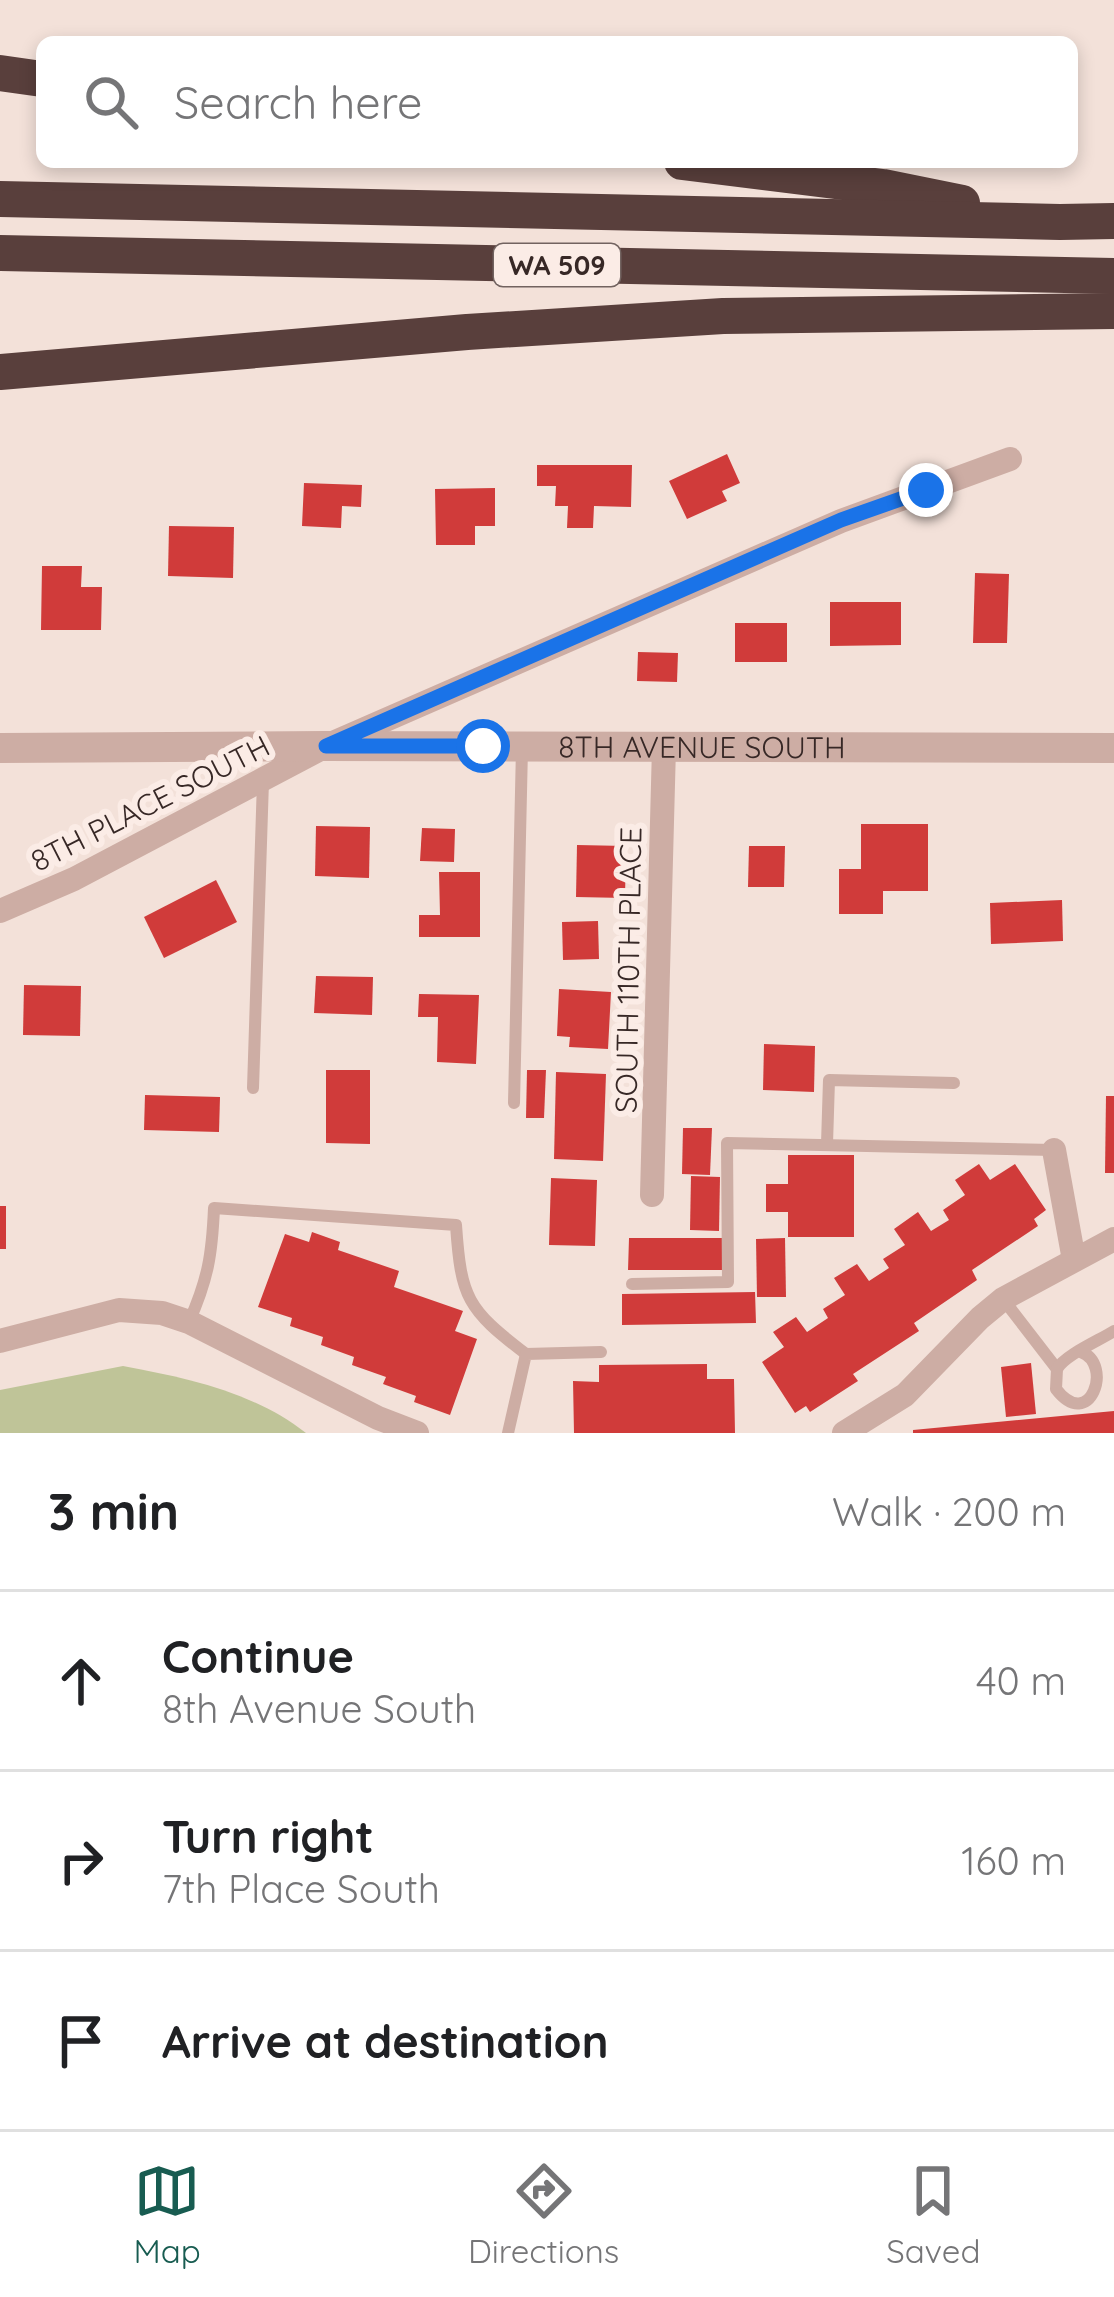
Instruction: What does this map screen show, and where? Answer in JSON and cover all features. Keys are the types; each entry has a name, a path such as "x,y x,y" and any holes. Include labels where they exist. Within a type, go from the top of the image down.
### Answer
{"highway":[{"path":"0,73 36,78"},
{"path":"730,168 883,187 1060,223"},
{"name":"WA 509","path":"0,199 1114,221"},
{"name":"WA 509","path":"0,253 1114,276"},
{"path":"0,372 699,317 1114,311"}],"street":[{"name":"8TH PLACE SOUTH","path":"0,911 74,879 326,746 841,520 1010,459"},
{"name":"SOUTH 110TH PLACE","path":"652,1195 664,747"},
{"name":"8TH AVENUE SOUTH","path":"0,748 1114,748"},
{"path":"1054,1150 1074,1260"},
{"path":"844,1433 905,1395 1003,1299 1114,1239"},
{"path":"0,1341 119,1310 162,1313 417,1433"}],"lane":[{"path":"514,1103 522,746"},
{"path":"254,1088 263,780"},
{"path":"826,1144 829,1080 954,1083"},
{"path":"632,1284 728,1282 727,1143 1054,1150"},
{"path":"189,1322 205,1286 213,1250 214,1208 456,1225 459,1267 470,1303 489,1326 526,1354 601,1352"},
{"path":"1003,1299 1057,1369"},
{"path":"1081,1352 1091,1354 1106,1369 1106,1389 1091,1404 1071,1404 1062,1398 1056,1389 1057,1369 1062,1360 1114,1330"},
{"path":"508,1433 526,1354"}],"green space":[{"path":"123,1366 242,1397 306,1433 0,1433 0,1390"}],"building":[{"path":"727,454 740,483 722,491 727,501 687,519 669,481"},
{"path":"537,465 632,465 631,507 594,506 593,528 567,528 568,506 555,506 556,486 537,486"},
{"path":"304,483 362,485 361,507 342,506 341,528 302,526"},
{"path":"495,488 495,526 475,526 475,545 436,545 435,489"},
{"path":"169,526 234,527 233,578 168,576"},
{"path":"42,566 82,566 81,587 102,587 101,630 41,630"},
{"path":"975,573 1009,574 1007,643 973,643"},
{"path":"830,602 901,602 901,645 830,646"},
{"path":"735,623 787,623 787,662 735,662"},
{"path":"638,652 678,653 677,682 637,681"},
{"path":"861,824 928,824 928,891 883,891 883,914 839,914 839,869 861,869"},
{"path":"316,826 370,827 369,878 315,876"},
{"path":"422,828 455,829 454,862 420,861"},
{"path":"577,845 626,846 625,898 576,897"},
{"path":"749,846 785,846 784,887 748,887"},
{"path":"439,872 480,872 480,937 419,937 419,915 440,915"},
{"path":"216,880 237,922 164,958 144,917"},
{"path":"1062,900 1063,941 991,944 990,903"},
{"path":"598,921 599,959 563,960 562,922"},
{"path":"316,976 373,977 372,1015 314,1013"},
{"path":"24,985 81,986 80,1036 23,1035"},
{"path":"559,989 611,992 608,1049 569,1047 570,1037 557,1036"},
{"path":"419,994 479,995 476,1064 437,1062 438,1017 418,1017"},
{"path":"764,1044 815,1046 814,1092 763,1090"},
{"path":"326,1070 370,1070 370,1144 326,1143"},
{"path":"527,1070 546,1070 544,1118 526,1118"},
{"path":"556,1072 606,1074 603,1161 554,1159"},
{"path":"145,1095 220,1097 219,1132 144,1130"},
{"path":"1106,1096 1114,1096 1114,1173 1105,1173"},
{"path":"683,1128 712,1128 710,1175 682,1174"},
{"path":"788,1155 854,1155 854,1237 788,1237 788,1212 766,1212 766,1184 788,1184"},
{"path":"979,1164 990,1180 1015,1164 1046,1210 1034,1219 1038,1226 972,1270 977,1280 914,1323 919,1331 853,1374 858,1381 810,1412 806,1406 795,1413 762,1362 784,1347 773,1332 796,1317 807,1332 828,1318 823,1309 845,1295 834,1278 857,1264 869,1281 889,1268 883,1259 905,1245 894,1229 918,1212 931,1231 949,1220 943,1210 965,1195 955,1180"},
{"path":"691,1176 720,1177 719,1231 690,1230"},
{"path":"551,1178 597,1180 595,1246 549,1245"},
{"path":"0,1206 6,1206 6,1249 0,1249"},
{"path":"312,1232 340,1242 338,1250 399,1271 394,1287 463,1311 455,1331 477,1339 450,1415 414,1402 416,1396 383,1384 386,1377 352,1365 354,1357 321,1345 323,1337 290,1326 292,1318 258,1307 285,1234 309,1242"},
{"path":"629,1238 723,1238 723,1270 628,1270"},
{"path":"785,1238 786,1297 757,1297 756,1239"},
{"path":"755,1292 756,1323 622,1325 622,1294"},
{"path":"1031,1363 1036,1414 1006,1417 1001,1367"},
{"path":"707,1364 707,1379 734,1379 735,1433 574,1433 573,1381 599,1382 599,1365"},
{"path":"1114,1411 1114,1433 913,1433 913,1430"}],"route":[{"path":"483,746 326,746 841,520 926,490"}]}
